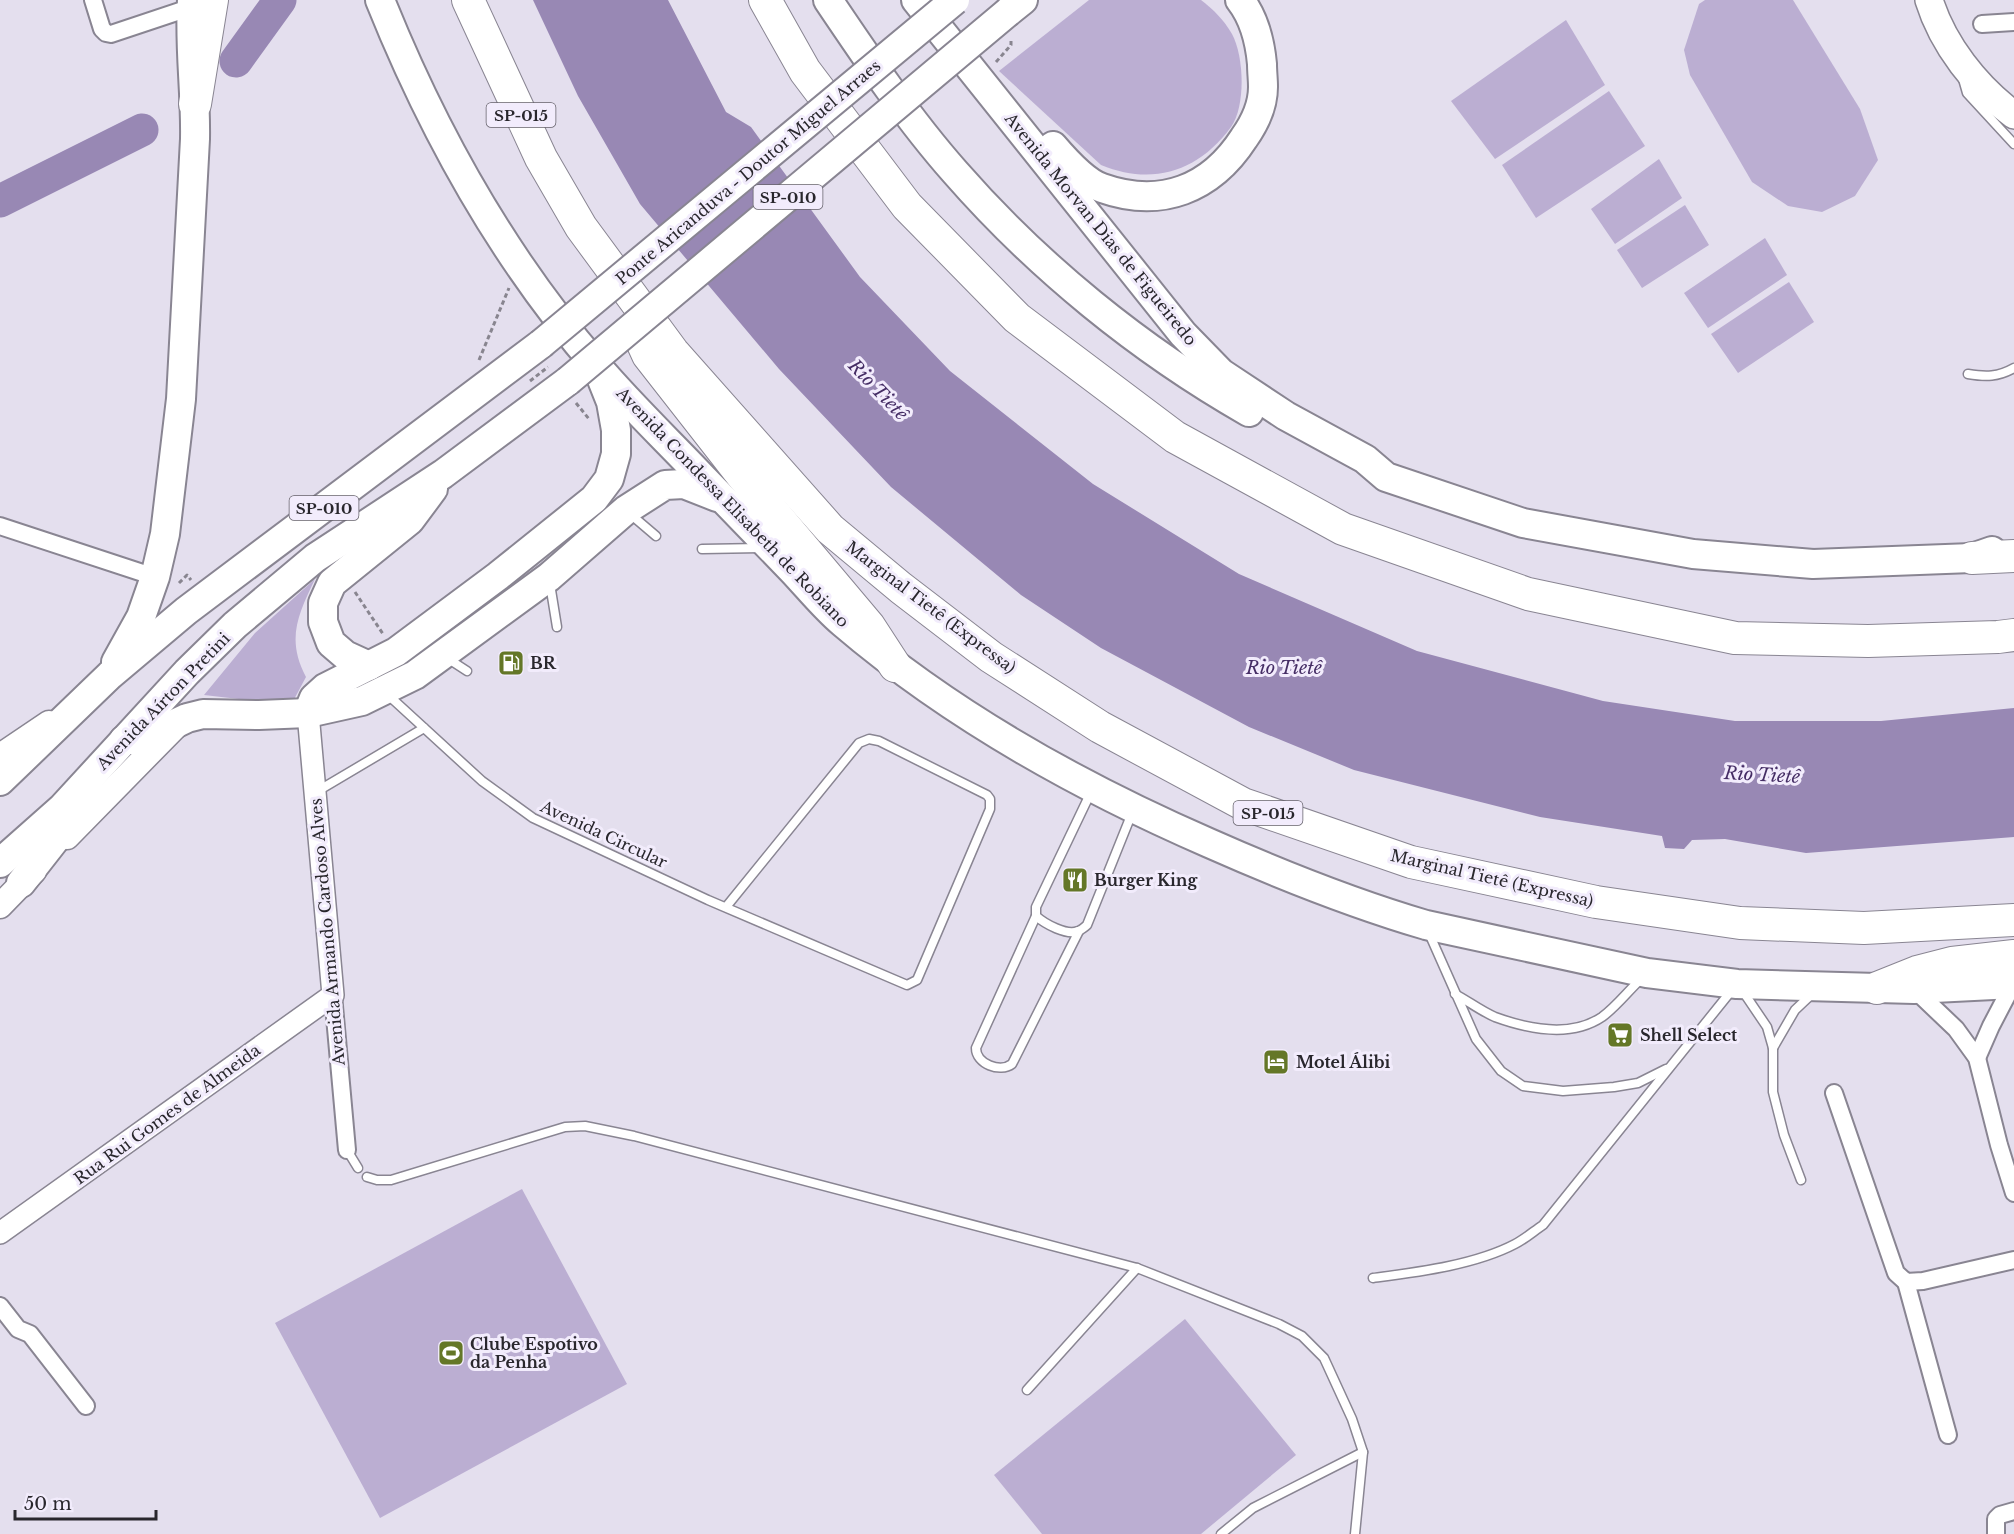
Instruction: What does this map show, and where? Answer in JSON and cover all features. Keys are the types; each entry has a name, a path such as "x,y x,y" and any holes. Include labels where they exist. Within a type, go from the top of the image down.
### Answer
{"highway":[{"name":"Avenida Condessa Elisabeth de Robiano","path":"380,0 402,54 454,159 519,264 597,366 839,620 895,666 989,729 1133,810 1278,874 1397,917 1426,925 1647,973 1737,984 1914,989 2014,984"},
{"name":"SP-015","path":"468,0 541,158 581,227 626,290"},
{"path":"765,0 805,71 907,206 1017,318 1175,437 1342,529 1528,594 1735,638 1868,641 2014,635"},
{"path":"828,0 928,139 955,172 1050,270 1136,339 1210,390 1300,441 1386,477"},
{"name":"Avenida Morvan Dias de Figueiredo","path":"916,0 1183,334 1221,373 1286,416 1365,459 1386,477 1522,523 1693,554 1813,564 1972,558 2014,543"},
{"name":"Ponte Aricanduva - Doutor Miguel Arraes","path":"110,675 186,611 542,344 955,0"},
{"path":"993,96 1010,100 1070,165 1100,187 1140,196 1158,196 1186,189 1210,177 1233,156 1254,123 1263,89 1260,43 1247,8 1240,0"},
{"path":"110,675 141,617 155,577 165,534 181,399 195,139 199,2"},
{"name":"Avenida Aírton Pretini","path":"0,863 62,808 204,655 235,625 315,558 443,474 568,381 1015,6"},
{"path":"626,290 635,329 648,355 741,474 869,626 895,666"},
{"name":"Marginal Tietê (Expressa)","path":"626,290 673,352 830,529 901,588 991,657 1100,727 1243,804 1411,862 1596,902 1740,923 1864,928 2014,920"},
{"path":"308,713 314,698 325,688 396,652 457,608 594,499 609,478 616,454 616,430 611,402 597,366"},
{"path":"369,666 345,655 331,643 323,622 323,603 332,583 410,520 443,474"},
{"path":"124,740 141,740 186,718 203,714 308,713 362,701 415,675 549,577 626,510 665,485 684,484 724,500"},
{"path":"1972,558 2014,556"},
{"name":"SP-010","path":"0,781 110,675"},
{"path":"21,883 76,812 75,793"},
{"path":"1877,988 1917,972 1952,963 2014,956"}],"main road":[{"path":"1929,0 1935,19 1956,55 1977,81 2014,115"},
{"path":"0,756 79,704"},
{"name":"Avenida Aírton Pretini","path":"0,906 179,723"}],"street":[{"path":"93,0 102,29 111,34 199,2"},
{"path":"1982,24 2014,22"},
{"path":"0,526 155,577"},
{"name":"Avenida Armando Cardoso Alves","path":"308,713 347,1150"},
{"path":"1977,1058 2014,984"},
{"path":"1914,989 1956,1029 1977,1058 2014,1193"},
{"name":"Rua Rui Gomes de Almeida","path":"0,1233 333,995"},
{"path":"1834,1093 1896,1274 1906,1282 1948,1435"},
{"path":"1906,1282 1923,1281 2014,1260"},
{"path":"1,1308 18,1329 30,1334 86,1406"},
{"path":"1996,1534 1996,1519 2000,1515 2014,1511"}],"lane":[{"path":"1956,55 1967,93 2014,144"},
{"path":"1968,375 1984,377 2001,375 2014,368"},
{"path":"626,510 656,536"},
{"path":"702,549 771,548"},
{"path":"549,577 557,627"},
{"path":"443,655 467,671"},
{"name":"Avenida Circular","path":"384,692 482,781 533,818 708,900 726,908 907,985 917,980 990,809 990,799 987,795 879,741 869,739 859,744 726,908"},
{"path":"315,792 424,728"},
{"path":"1092,789 1036,907 1036,916 976,1048 979,1059 1000,1069 1012,1064 1079,931 1087,925 1133,810"},
{"path":"1036,916 1042,921 1069,932 1079,931"},
{"path":"1426,925 1476,1039 1501,1071 1523,1086 1563,1091 1614,1087 1638,1083 1668,1068"},
{"path":"1455,994 1494,1016 1531,1027 1566,1031 1585,1026 1603,1017 1647,973"},
{"path":"1373,1278 1411,1273 1479,1258 1515,1244 1543,1225 1737,984 1767,1027 1773,1048 1773,1092 1778,1114 1801,1180"},
{"path":"1773,1048 1796,1010 1821,986"},
{"path":"367,1177 391,1180 565,1127 585,1126 634,1136 1137,1268 1279,1324 1302,1336 1324,1358 1352,1419 1363,1452 1355,1534"},
{"path":"347,1150 358,1168"},
{"path":"1027,1390 1137,1268"},
{"path":"1221,1534 1254,1508 1363,1452"}],"path":[{"path":"478,362 519,264"},
{"path":"343,574 385,638"}],"shaded area":[{"path":"1089,0 1201,0 1225,24 1232,34 1239,55 1242,81 1239,107 1231,127 1204,155 1173,171 1156,174 1138,174 1101,165 999,71"},
{"path":"1705,0 1793,0 1860,109 1878,160 1855,196 1822,212 1788,206 1752,182 1690,75 1684,50 1699,4"},
{"path":"1566,20 1605,85 1495,159 1451,101"},
{"path":"1609,91 1645,146 1536,218 1502,165"},
{"path":"1659,159 1682,198 1615,244 1591,209"},
{"path":"1685,205 1709,245 1642,288 1617,250"},
{"path":"1765,238 1787,275 1708,328 1684,293"},
{"path":"1789,282 1814,322 1738,373 1711,334"},
{"path":"315,579 299,616 297,627 297,651 306,677 291,705 204,695 255,633"},
{"name":"Clube Espotivo da Penha","path":"522,1189 627,1384 380,1518 275,1323"},
{"path":"1185,1319 1296,1455 1201,1534 1042,1534 994,1475"}],"water":[{"name":"Rio Tietê","path":"533,0 668,0 726,112 751,127 860,277 950,371 1093,484 1239,574 1417,651 1603,701 1735,721 1881,721 2014,708 2014,837 1806,853 1725,839 1692,840 1684,849 1665,848 1662,836 1540,817 1354,770 1249,727 1101,648 1021,595 891,487 779,369 640,204 578,96"}],"waterway":[{"path":"236,61 280,0"},
{"path":"0,201 142,130"}],"place":[{"name":"BR","path":"511,663"},
{"name":"Burger King","path":"1075,880"},
{"name":"Shell Select","path":"1620,1035"},
{"name":"Motel Álibi","path":"1276,1062"},
{"name":"Clube Espotivo da Penha","path":"451,1353"}]}
